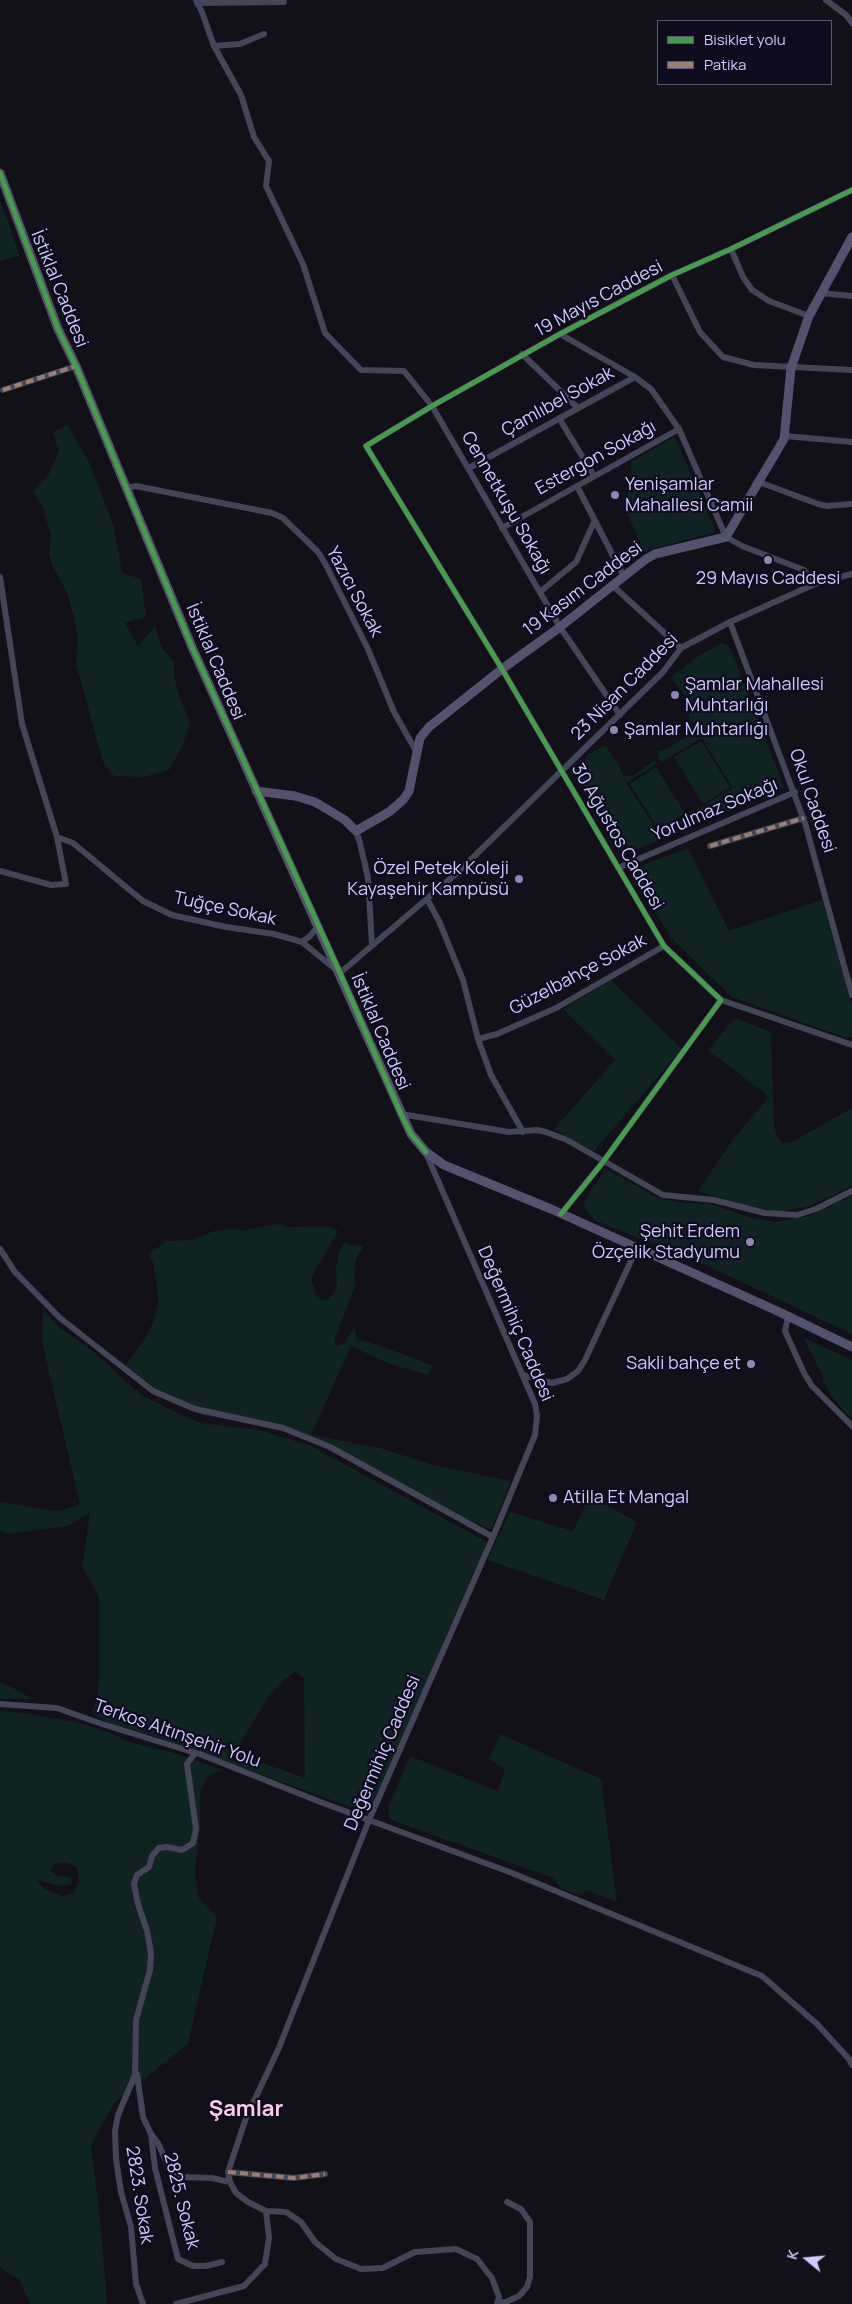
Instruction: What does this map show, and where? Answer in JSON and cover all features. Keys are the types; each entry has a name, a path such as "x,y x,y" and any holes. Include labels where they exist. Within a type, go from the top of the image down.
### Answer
{"main road":[{"name":"İstiklal Caddesi","path":"0,173 58,329 76,366 192,647 340,972 411,1134 426,1152 444,1165 562,1214 852,1347"},
{"path":"726,537 785,436 791,368 809,316 852,237"},
{"name":"19 Kasım Caddesi","path":"356,831 388,812 403,800 409,792 420,738 429,727 502,669 560,627 623,576 655,554 726,537"},
{"path":"256,791 294,796 315,802 344,820 356,831"}],"street":[{"path":"826,0 846,15 852,23"},
{"path":"264,34 240,44 214,46 196,1 284,2"},
{"name":"Cennetkuşu Sokağı","path":"214,46 241,95 254,137 269,161 266,186 302,264 325,333 361,370 404,371 432,406 560,627 620,715"},
{"name":"19 Mayıs Caddesi","path":"366,446 522,354 672,275 731,249 852,190"},
{"path":"731,249 742,277 752,290 769,302 809,316"},
{"path":"672,275 700,332 723,357 754,365 852,370"},
{"path":"820,293 852,296"},
{"path":"560,334 635,377 651,389 679,429 726,537 742,546 804,570 814,584"},
{"path":"522,354 578,408"},
{"path":"3,390 76,366"},
{"name":"Çamlıbel Sokak","path":"469,468 635,377"},
{"path":"560,418 594,476"},
{"name":"Estergon Sokağı","path":"502,528 679,429"},
{"path":"785,436 852,442"},
{"name":"30 Ağustos Caddesi","path":"366,446 502,669 664,946 721,1000"},
{"path":"759,482 818,504 827,506 852,504"},
{"name":"Yazıcı Sokak","path":"126,488 136,486 272,513 283,518 318,552 326,565 368,649 394,712 416,751"},
{"path":"577,486 623,576"},
{"path":"540,592 576,562 594,522"},
{"name":"23 Nisan Caddesi","path":"340,972 457,873 663,672 681,648 730,622 814,584 852,574"},
{"path":"0,577 22,724 57,837 66,884 51,885 0,871"},
{"path":"612,585 681,648"},
{"name":"Okul Caddesi","path":"730,622 804,818 852,995"},
{"name":"Yorulmaz Sokağı","path":"618,868 795,792"},
{"path":"710,846 804,818"},
{"path":"356,831 368,878 372,945"},
{"name":"Tuğçe Sokak","path":"57,837 73,844 143,901 172,915 226,927 274,934 302,942 340,972"},
{"path":"427,898 439,921 463,980 478,1039 491,1075 523,1132"},
{"path":"302,942 318,926"},
{"name":"Güzelbahçe Sokak","path":"478,1039 497,1034 556,1008 664,946"},
{"path":"562,1214 603,1162 721,1000 852,1044"},
{"path":"401,1114 509,1132 537,1130 556,1135 664,1195 714,1200 765,1214 797,1214 816,1209 852,1191"},
{"name":"Değermihiç Caddesi","path":"266,2212 236,2193 230,2182 228,2172 246,2118 278,2050 369,1820 493,1537 535,1436 537,1416 534,1404 426,1152"},
{"path":"522,1375 552,1383 567,1379 578,1371 586,1360 637,1248"},
{"path":"0,1249 15,1272 60,1318 152,1391 195,1409 283,1428 330,1447 493,1537"},
{"path":"788,1316 785,1331 804,1373 812,1386 852,1426"},
{"name":"Terkos Altınşehir Yolu","path":"0,1704 57,1708 195,1753 512,1873 762,1976 817,2024 849,2059 852,2065"},
{"name":"2823. Sokak","path":"142,2304 136,2284 131,2227 121,2192 115,2140 118,2115 136,2070 134,2034 150,1970 151,1953 147,1931 134,1884 137,1875 150,1867 152,1856 159,1848 167,1847 182,1850 193,1843 196,1829 187,1764 195,1753"},
{"path":"136,2070 143,2117 151,2134 158,2143 170,2170 180,2177 212,2178 230,2182"},
{"name":"2825. Sokak","path":"151,2134 155,2168 178,2259 183,2263 193,2266 206,2266 222,2262"},
{"path":"228,2172 294,2178 325,2174"},
{"path":"176,2304 244,2286 265,2264 269,2238 266,2212 286,2212 302,2222 315,2242 336,2259 361,2269 383,2268 415,2252 456,2250 477,2259 492,2278 499,2297 497,2303 506,2302 519,2296 527,2287 530,2277 530,2222 521,2209 507,2202"}],"green space":[{"path":"0,200 20,256 0,261"},
{"path":"68,425 90,464 114,527 122,573 141,579 146,617 125,623 138,646 155,626 162,648 174,662 174,677 190,723 182,747 169,770 144,777 114,776 103,762 76,664 78,640 74,616 66,590 53,567 49,554 51,535 42,505 33,491 48,476 59,450 53,432"},
{"path":"675,437 716,532 644,551 626,511 632,461"},
{"path":"721,643 727,645 731,650 784,787 699,824 692,813 733,788 702,738 661,762 658,757 659,750 663,751 698,729 689,717 692,705 671,677 694,659"},
{"path":"701,741 730,787 703,804 674,757"},
{"path":"605,745 620,766 624,776 633,776 654,760 657,764 626,783 658,832 688,814 695,826 623,855 577,774 578,767 589,754"},
{"path":"656,767 685,813 659,830 630,784"},
{"path":"688,848 729,931 822,900 852,1005 852,1037 846,1038 732,997 675,942 653,910 630,870"},
{"path":"611,980 682,1049 593,1152 554,1129 615,1060 563,1009"},
{"path":"737,1019 771,1032 774,1126 777,1136 782,1143 792,1142 852,1108 852,1186 810,1206 778,1212 745,1205 698,1191 734,1138 769,1097 708,1050 733,1020"},
{"name":"Şehit Erdem Özçelik Stadyumu","path":"606,1169 658,1198 681,1203 711,1204 749,1217 776,1222 812,1215 852,1195 852,1334 699,1262 594,1220 584,1208 585,1199"},
{"path":"276,1224 288,1227 330,1226 338,1231 311,1278 317,1299 328,1300 337,1289 336,1268 339,1251 346,1241 350,1246 359,1244 363,1247 356,1259 354,1277 356,1283 334,1341 336,1346 344,1344 354,1327 357,1339 432,1365 428,1375 390,1364 351,1346 311,1435 380,1448 433,1465 511,1481 491,1530 424,1499 366,1464 282,1430 252,1423 205,1416 169,1402 143,1387 125,1366 145,1339 154,1320 159,1300 153,1262 148,1255 166,1241 191,1240 217,1230 245,1230"},
{"path":"43,1309 60,1328 94,1352 141,1395 201,1423 260,1430 311,1446 487,1542 443,1642 382,1800 376,1809 368,1813 148,1734 123,1730 107,1723 93,1713 99,1684 99,1596 82,1567 90,1513 68,1526 8,1534 0,1531 0,1502 59,1511 80,1505 42,1342","holes":["295,1672 304,1678 305,1778 234,1753 269,1696 284,1680"]},
{"path":"804,1338 852,1360 852,1419 835,1401 823,1382 823,1376"},
{"path":"590,1496 637,1522 604,1600 487,1560 510,1512 573,1531"},
{"path":"0,1681 33,1699 0,1699"},
{"path":"0,1711 76,1722 115,1735 129,1742 174,1753 223,1770 211,1774 200,1790 200,1829 195,1872 199,1898 217,1917 188,2044 114,2103 91,2145 101,2227 107,2304 30,2304 20,2280 0,2266","holes":["67,1863 77,1867 79,1881 74,1893 63,1896 45,1889 35,1879 53,1885 64,1886 72,1884 71,1877 57,1876 51,1871 54,1864"]},
{"path":"500,1734 601,1779 617,1902 586,1890 582,1895 571,1892 561,1888 553,1878 394,1821 389,1817 388,1808 410,1756 498,1791 505,1769 489,1759"}],"marked path":[{"path":"3,390 76,366"},
{"path":"710,846 804,818"},
{"path":"228,2172 294,2178 325,2174"}],"cycle path":[{"path":"0,173 58,329 76,366 192,647 340,973 401,1114 411,1134 426,1152"},
{"path":"561,1214 603,1162 721,1000 664,946 502,669 366,446 432,406 560,334 672,275 731,249 852,190"}],"place":[{"name":"Yenişamlar Mahallesi Camii","path":"615,495"},
{"name":"29 Mayıs Caddesi","path":"768,560"},
{"name":"Şamlar Mahallesi Muhtarlığı","path":"675,695"},
{"name":"Şamlar Muhtarlığı","path":"614,730"},
{"name":"Özel Petek Koleji Kayaşehir Kampüsü","path":"519,879"},
{"name":"Şehit Erdem Özçelik Stadyumu","path":"750,1242"},
{"name":"Sakli bahçe et","path":"751,1364"},
{"name":"Atilla Et Mangal","path":"553,1498"}],"district":[{"name":"Şamlar","path":"246,2110"}]}
